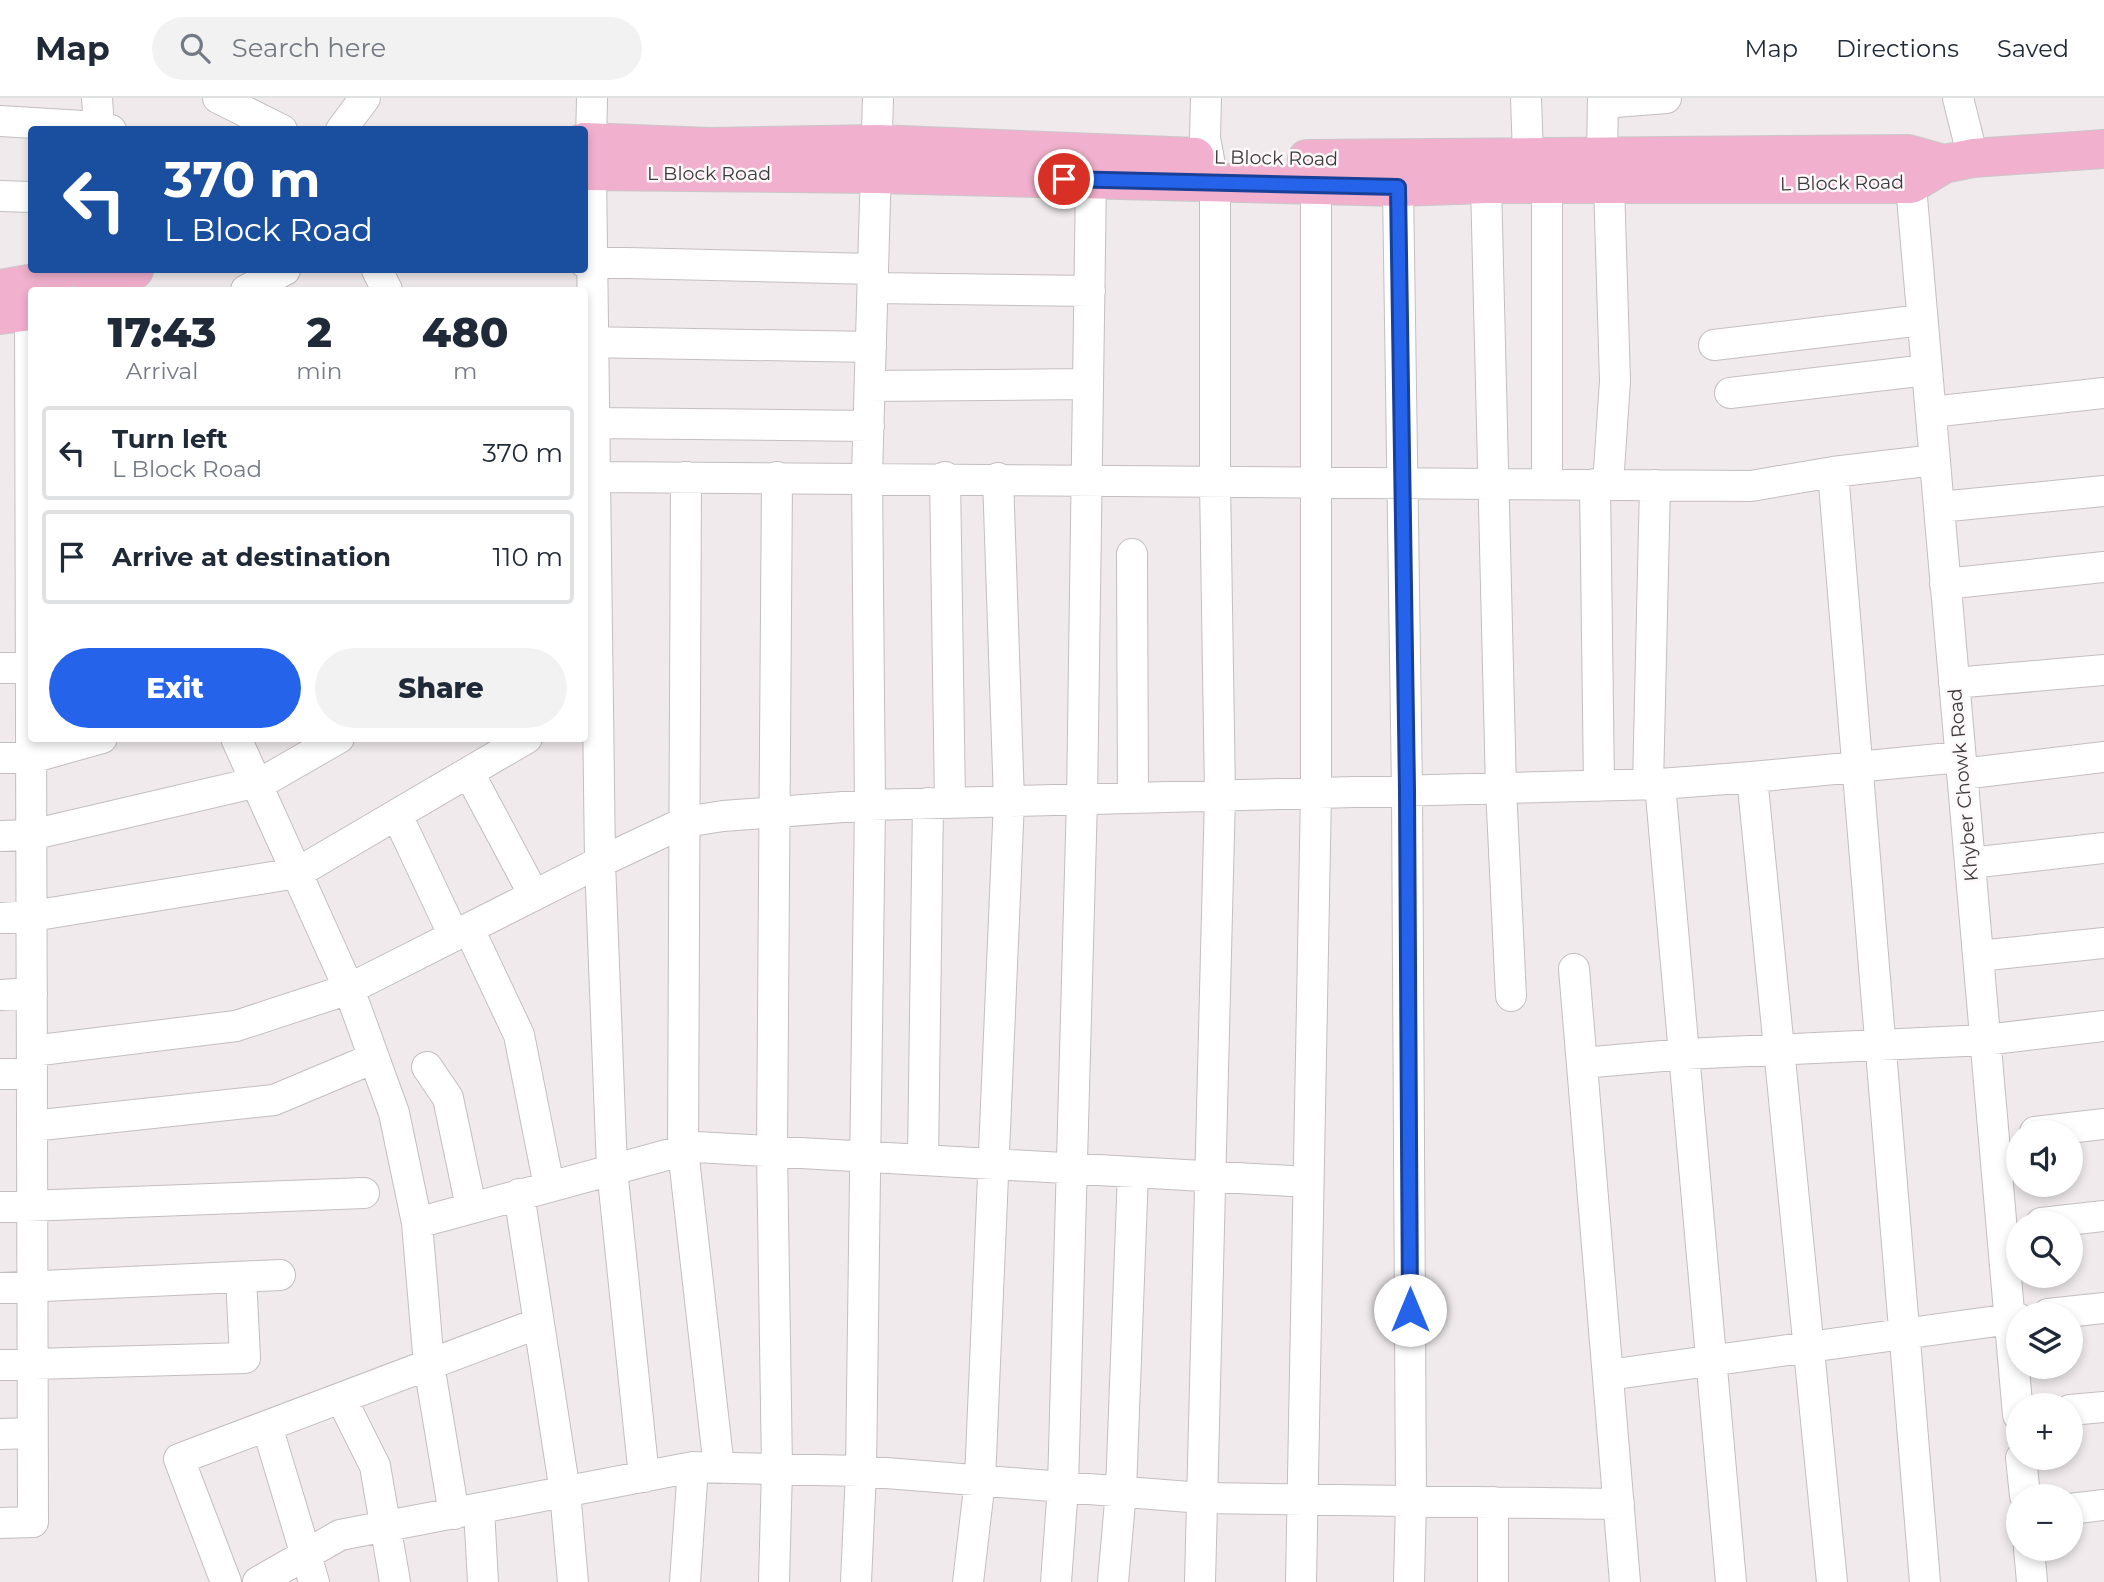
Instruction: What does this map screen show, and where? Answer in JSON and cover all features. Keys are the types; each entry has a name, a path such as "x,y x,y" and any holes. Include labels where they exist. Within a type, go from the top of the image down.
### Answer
{"main road":[{"name":"L Block Road","path":"588,157 710,147 877,159 1091,180 1398,159 1538,170 1605,170 1934,165 2104,149"},
{"name":"L Block Road","path":"877,159 1212,170 1316,185 1398,187 1486,184 1538,170"},
{"path":"0,289 28,295"}],"street":[{"path":"218,98 274,126"},
{"path":"344,126 365,98"},
{"path":"592,98 588,157 590,423 595,477 591,701 612,1169 644,1476"},
{"path":"856,1582 861,1471 870,805 867,476 878,98"},
{"path":"1200,1582 1220,796 1212,170 1205,138 1206,98"},
{"path":"1526,98 1538,170 1547,484"},
{"path":"1599,786 1602,484 1615,381 1603,100 1666,98"},
{"name":"Khyber Chowk Road","path":"1958,98 1934,165 1922,320 1985,1040 2006,1136"},
{"path":"0,121 102,118"},
{"path":"1056,1582 1063,1487 1082,799 1091,180"},
{"path":"1486,184 1501,788 1511,996"},
{"path":"1301,1582 1316,792 1316,185"},
{"path":"1398,187 1407,790 1409,1582"},
{"path":"0,196 28,197"},
{"path":"589,262 1090,291"},
{"path":"252,287 279,273"},
{"path":"1714,345 1922,320"},
{"path":"589,342 871,347"},
{"path":"1730,393 1927,370"},
{"path":"870,386 1088,384"},
{"path":"1931,412 2104,393"},
{"path":"590,423 869,426"},
{"path":"595,477 867,476 1751,486 1833,472 1935,460"},
{"path":"1833,472 1925,1582"},
{"path":"685,1582 706,1467 683,1150 686,477"},
{"path":"774,1582 777,1469 772,1151 777,477"},
{"path":"923,1159 939,803 945,477"},
{"path":"968,1582 980,1480 1009,801 998,478"},
{"path":"1655,485 1654,784 1685,1054 1731,1582"},
{"path":"1939,507 2104,491"},
{"path":"1132,554 1133,798"},
{"path":"1945,584 2104,567"},
{"path":"0,668 28,668"},
{"path":"1954,683 2104,670"},
{"path":"0,1523 33,1522 31,742"},
{"path":"0,758 31,758 88,742"},
{"path":"238,742 349,989 394,1113 417,1223 429,1365 483,1582"},
{"path":"0,836 32,835 266,780 332,742"},
{"path":"0,918 32,916 297,873 520,742"},
{"path":"0,1074 32,1062 236,1027 349,989 685,822 870,805 1654,784 1857,767 1961,765 2104,757"},
{"path":"469,773 534,895"},
{"path":"1752,777 1832,1582"},
{"path":"397,815 519,1035 549,1185"},
{"path":"1970,863 2104,848"},
{"path":"1978,956 2104,943"},
{"path":"1574,969 1625,1582"},
{"path":"0,995 32,993"},
{"path":"1582,1063 1685,1054 1985,1040 2104,1026"},
{"path":"32,1126 274,1100 374,1058"},
{"path":"427,1068 448,1098 471,1207"},
{"path":"2083,1126 2104,1124"},
{"path":"417,1223 696,1147 1308,1182"},
{"path":"1114,1582 1121,1491 1133,1172"},
{"path":"0,1207 364,1193"},
{"path":"519,1194 565,1492 573,1582"},
{"path":"2083,1218 2104,1216"},
{"path":"0,1288 280,1275"},
{"path":"0,1365 245,1358 241,1277"},
{"path":"2083,1310 2104,1308"},
{"path":"1608,1375 2006,1319"},
{"path":"226,1582 179,1459 539,1323"},
{"path":"341,1398 375,1466 395,1582"},
{"path":"2083,1409 2104,1407"},
{"path":"267,1426 310,1568"},
{"path":"0,1434 32,1433"},
{"path":"258,1582 310,1568 340,1535 644,1476 706,1467 861,1471 1202,1498 1619,1504"},
{"path":"1493,1502 1493,1582"},
{"path":"2083,1507 2104,1505"},
{"path":"2030,1561 2032,1582"}],"route":[{"path":"1064,179 1398,187 1407,790 1410,1310"}]}
